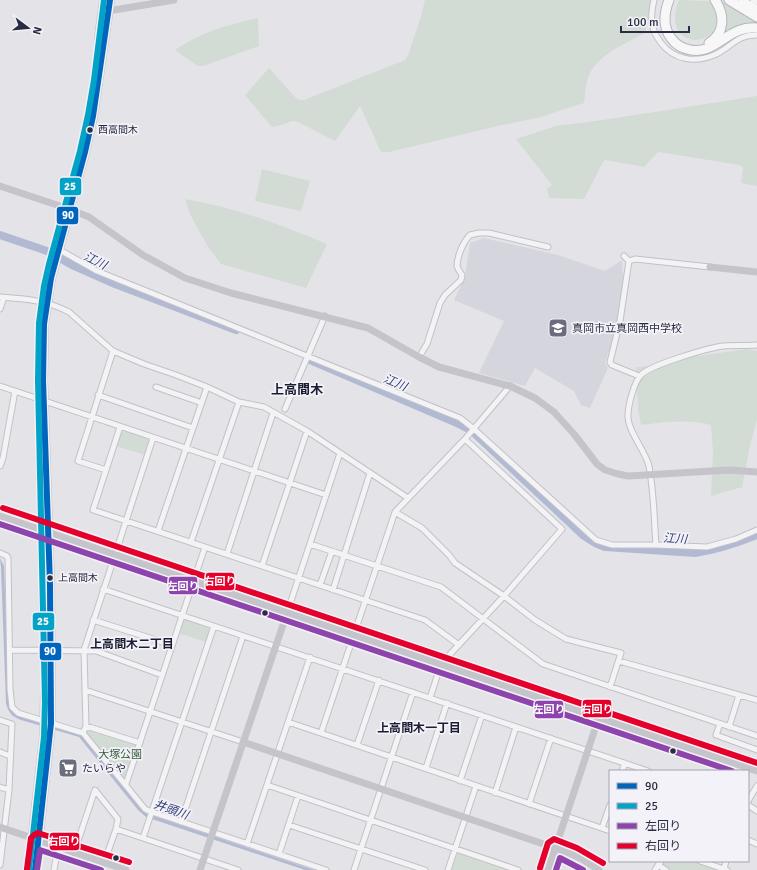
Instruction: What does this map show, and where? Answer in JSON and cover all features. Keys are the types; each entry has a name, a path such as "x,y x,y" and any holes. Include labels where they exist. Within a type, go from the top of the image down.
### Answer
{"highway":[{"path":"669,0 664,16 666,29 673,40 684,48 691,50 704,50 713,46 734,32 746,28 757,28"},
{"path":"674,0 669,16 670,27 676,38 685,44 692,46 698,46 710,42 719,33 722,20 719,6 715,0"},
{"path":"729,0 756,8"},
{"path":"740,0 756,8"},
{"path":"746,0 756,8"}],"main road":[{"path":"104,0 106,9"},
{"path":"44,302 58,249 88,115 106,9 110,0"},
{"path":"35,870 36,840 48,722 48,649 42,401 38,341 49,264 67,208"},
{"path":"29,870 36,840"}],"street":[{"path":"106,9 114,10 174,0"},
{"path":"654,0 651,24 656,36 665,48 678,57 698,60 714,55 735,40 748,35 757,35"},
{"path":"0,186 67,208 96,221 143,255 185,278 231,294 325,316 368,328 419,357 447,369 510,386 535,398 554,412 574,434 597,464 605,470 623,475 650,475 729,470 757,472"},
{"path":"419,357 427,344 440,303 445,295 461,280 462,277 457,264 462,248 470,235 489,233 548,247"},
{"path":"58,249 97,271 460,418 596,540 612,545 707,547 736,539 757,530"},
{"path":"624,256 629,261"},
{"path":"629,261 635,259 757,272"},
{"path":"629,261 620,321 610,362 612,365 639,376"},
{"path":"0,309 2,297 44,302 69,312 113,351 207,387 239,402 264,407 307,431 408,498"},
{"path":"285,409 325,316"},
{"path":"656,545 648,464 628,417 633,391 639,376 648,369 703,350 723,346 757,346"},
{"path":"106,470 78,461 113,351"},
{"path":"0,386 326,496"},
{"path":"321,733 395,512 465,439 510,386"},
{"path":"156,387 202,403"},
{"path":"158,531 207,387"},
{"path":"0,466 3,458 15,391"},
{"path":"98,396 193,428"},
{"path":"191,542 239,402"},
{"path":"226,554 273,413"},
{"path":"120,427 93,510 425,620 458,645"},
{"path":"262,566 307,431"},
{"path":"83,732 86,726 84,650 153,438"},
{"path":"430,698 441,664 504,596 562,529 465,439"},
{"path":"200,870 340,452"},
{"path":"333,590 370,473"},
{"path":"395,512 422,528 455,563 504,596 535,620 566,639 621,653 610,687"},
{"path":"0,516 757,771"},
{"path":"310,544 441,587 543,664 757,736"},
{"path":"126,784 205,547"},
{"path":"320,585 332,551"},
{"path":"0,553 8,558 10,689 12,707 18,713 83,732 145,809 326,870"},
{"path":"103,589 645,770"},
{"path":"93,620 172,645"},
{"path":"143,838 214,626"},
{"path":"181,822 243,636"},
{"path":"10,650 48,649 96,651 162,675"},
{"path":"247,844 310,657"},
{"path":"618,661 757,700"},
{"path":"357,745 379,680"},
{"path":"85,690 278,753 555,848 574,855 599,870"},
{"path":"354,870 413,692"},
{"path":"729,727 739,695"},
{"path":"426,768 448,704"},
{"path":"460,781 482,715"},
{"path":"548,870 599,717"},
{"path":"0,720 12,724 8,790 2,828 0,865"},
{"path":"288,722 609,831"},
{"path":"720,724 716,735 757,750"},
{"path":"86,726 140,743"},
{"path":"495,793 516,727"},
{"path":"529,804 551,738"},
{"path":"0,752 10,756"},
{"path":"622,770 624,763"},
{"path":"267,785 518,870"},
{"path":"448,870 476,786"},
{"path":"749,799 757,786"},
{"path":"0,787 8,790"},
{"path":"74,853 95,790 118,819 104,863"},
{"path":"279,854 298,796"},
{"path":"602,828 609,808"},
{"path":"289,825 425,870"},
{"path":"2,828 126,870"},
{"path":"116,829 238,870"},
{"path":"54,870 58,847"},
{"path":"88,870 91,858"},
{"path":"703,862 726,869"},
{"path":"658,865 666,870"}],"shaded area":[{"name":"真岡市立真岡西中学校","path":"484,238 558,255 605,271 622,260 623,282 614,336 605,363 608,368 590,408 581,405 574,391 535,368 525,386 479,373 504,321 454,300 465,277 470,243"}],"green space":[{"path":"425,0 651,0 645,33 619,46 596,64 590,72 587,81 584,103 537,118 389,152 382,152 360,106 335,141 298,122 293,121 274,127 271,126 245,95 269,68 296,98 299,100 304,100 405,60 422,13"},
{"path":"679,0 711,1 716,16 715,27 710,35 701,39 692,40 683,36 677,28 675,16"},
{"path":"720,0 757,22 757,25 722,35 726,17"},
{"path":"258,18 259,46 203,66 198,66 175,50 204,34 236,23"},
{"path":"757,96 757,186 741,183 743,168 740,165 658,152 644,167 605,160 584,199 549,198 547,189 552,185 516,139 556,126"},
{"path":"262,169 310,181 301,211 255,201"},
{"path":"185,199 203,202 257,217 327,244 306,288 221,264 208,247 191,216"},
{"path":"747,349 757,351 757,420 750,445 742,487 711,496 713,451 711,425 694,422 667,422 641,425 638,410 636,367 653,366 697,356"},
{"path":"123,431 148,438 150,441 145,455 116,446 121,432"},
{"path":"186,618 209,627 210,630 206,642 178,633 182,620"},
{"name":"大塚公園","path":"90,729 135,744 136,747 126,777 122,777 87,735 86,730"},
{"path":"461,852 512,870 452,870 457,854"},
{"path":"663,862 697,862 720,870 670,870 663,865"}],"water":[{"path":"0,558 4,566 9,703 13,711 20,716 77,733 82,736 145,813 314,870 305,870 146,817 138,810 79,737 21,720 11,714 6,703"}],"waterway":[{"name":"江川","path":"0,235 47,251 72,265 115,284 236,330"},
{"name":"江川","path":"310,360 457,423 472,431 584,536 605,547 695,553 726,546 757,535"}],"transit line":[{"name":"25","path":"29,870 44,737 45,702 38,380 39,323 44,286 49,264 80,151 88,115 104,0"},
{"name":"90","path":"35,870 51,723 50,585 43,380 44,324 51,278 85,152 93,116 110,0"},
{"name":"右回り","path":"3,508 757,763"},
{"name":"左回り","path":"0,524 729,770"},
{"name":"右回り","path":"27,869 31,838 38,833 129,862"},
{"name":"右回り","path":"540,868 548,843 554,839 577,848 603,863"},
{"name":"左回り","path":"37,870 40,850 101,870"},
{"name":"左回り","path":"556,870 560,858 583,870"}],"place":[{"name":"西高間木","path":"90,130"},
{"name":"真岡市立真岡西中学校","path":"558,328"},
{"name":"上高間木","path":"50,578"},
{"name":"たいらや","path":"68,768"}],"district":[{"name":"上高間木","path":"297,390"},
{"name":"上高間木二丁目","path":"132,644"},
{"name":"上高間木一丁目","path":"419,728"}],"water label":[{"name":"井頭川","path":"171,810"}]}
